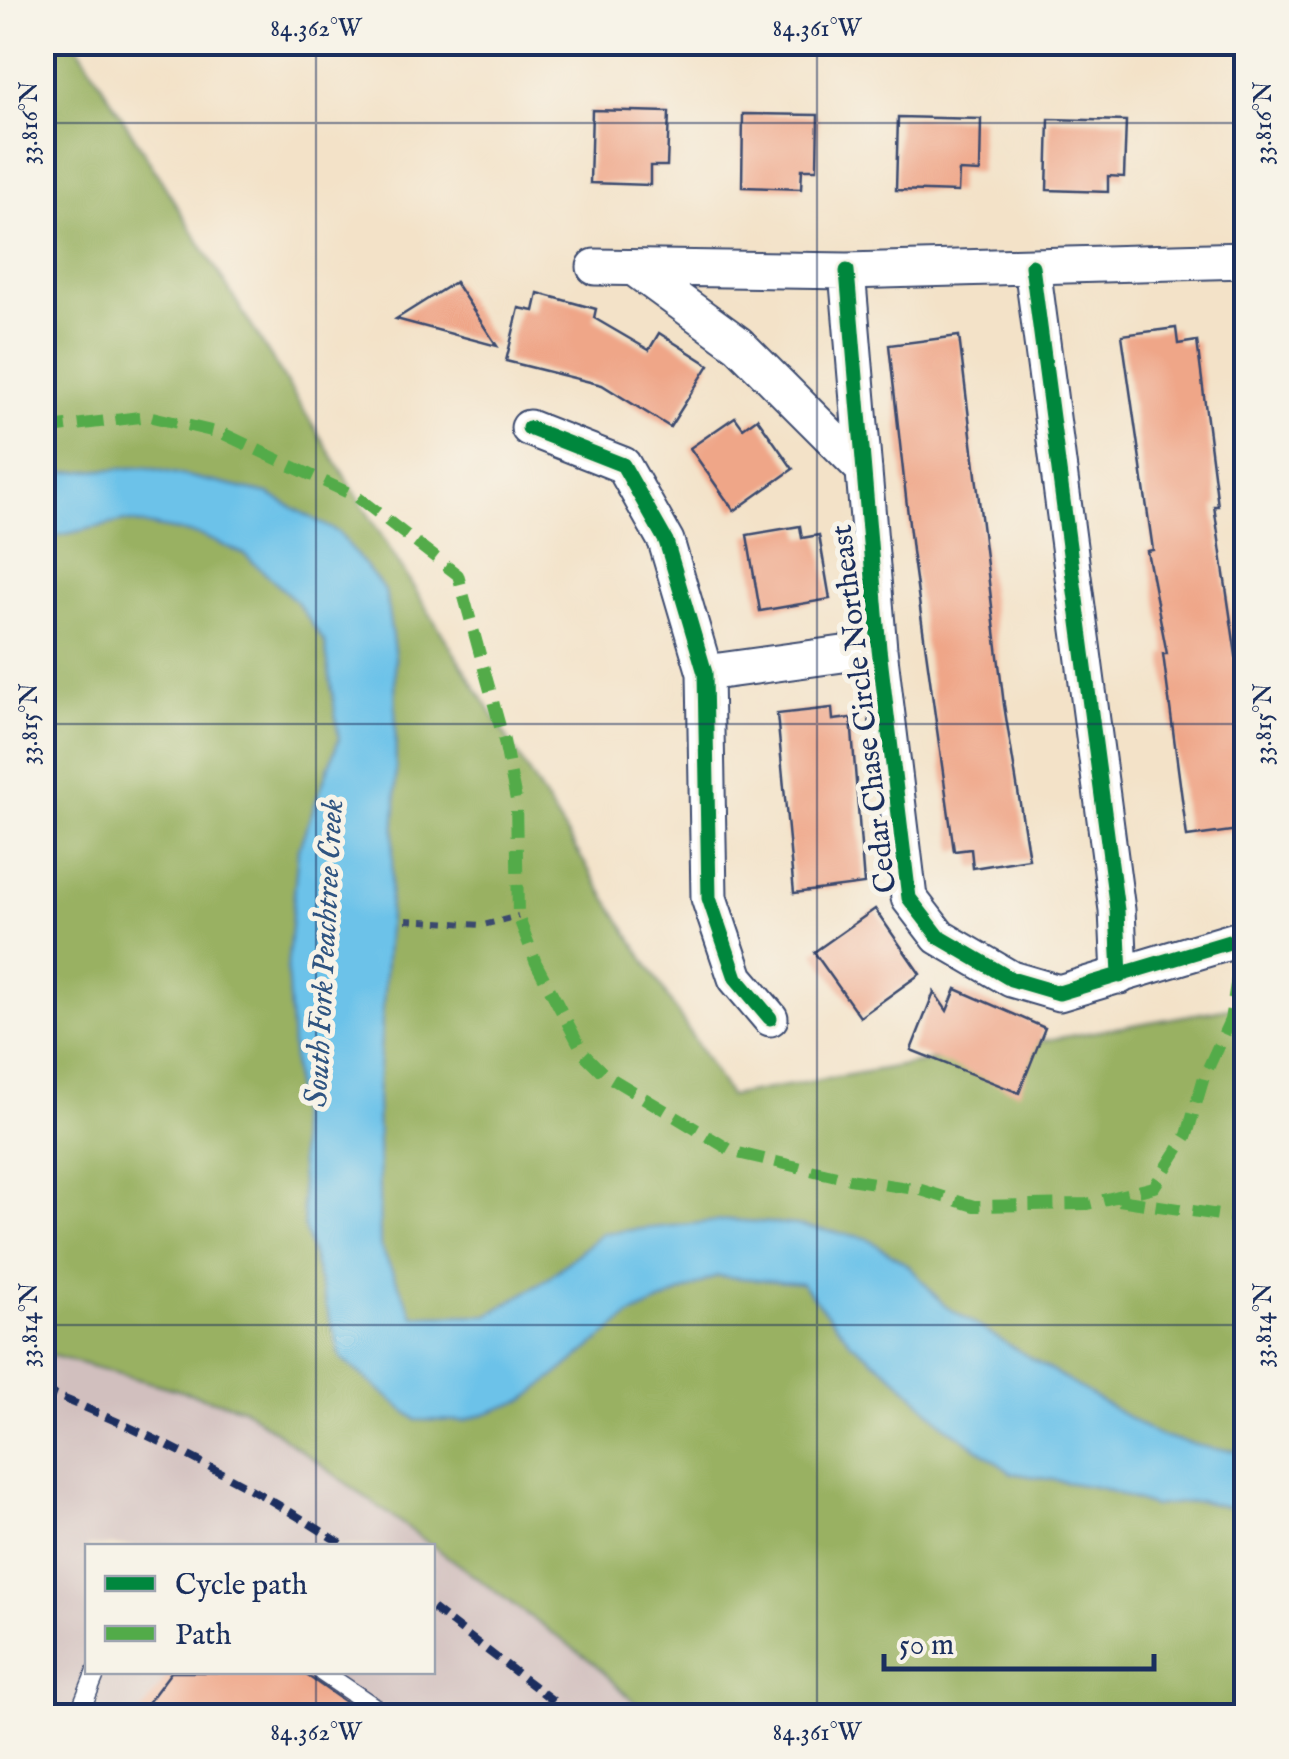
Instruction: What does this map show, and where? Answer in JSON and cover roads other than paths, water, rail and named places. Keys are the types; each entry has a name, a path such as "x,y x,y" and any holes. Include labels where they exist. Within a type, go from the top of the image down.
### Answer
{"street":[{"path":"596,267 847,272 1246,260"},
{"path":"1032,266 1116,910 1120,976"},
{"path":"634,268 738,344 864,470"},
{"name":"Cedar Chase Circle Northeast","path":"847,272 879,650 910,898 938,937 1011,979 1059,992 1246,937"},
{"path":"529,428 623,465 666,541 705,674 709,898 736,978 770,1018"},
{"path":"705,674 879,650"}],"lane":[{"path":"78,1716 95,1674"},
{"path":"325,1674 387,1716"}],"water":[{"name":"South Fork Peachtree Creek","path":"145,467 268,494 339,533 385,591 395,657 396,805 377,1097 380,1246 414,1316 488,1315 546,1280 603,1233 730,1220 797,1225 866,1238 909,1266 945,1306 1157,1435 1213,1449 1246,1451 1246,1510 1199,1501 1153,1506 1101,1488 1012,1473 944,1425 899,1380 851,1342 801,1283 717,1276 631,1315 525,1400 464,1421 416,1420 341,1358 304,1227 287,969 298,850 339,739 325,643 296,601 244,554 199,535 125,521 43,539 43,474"}],"railway":[{"path":"42,1390 198,1460 342,1544"},
{"path":"435,1610 573,1716"}]}
